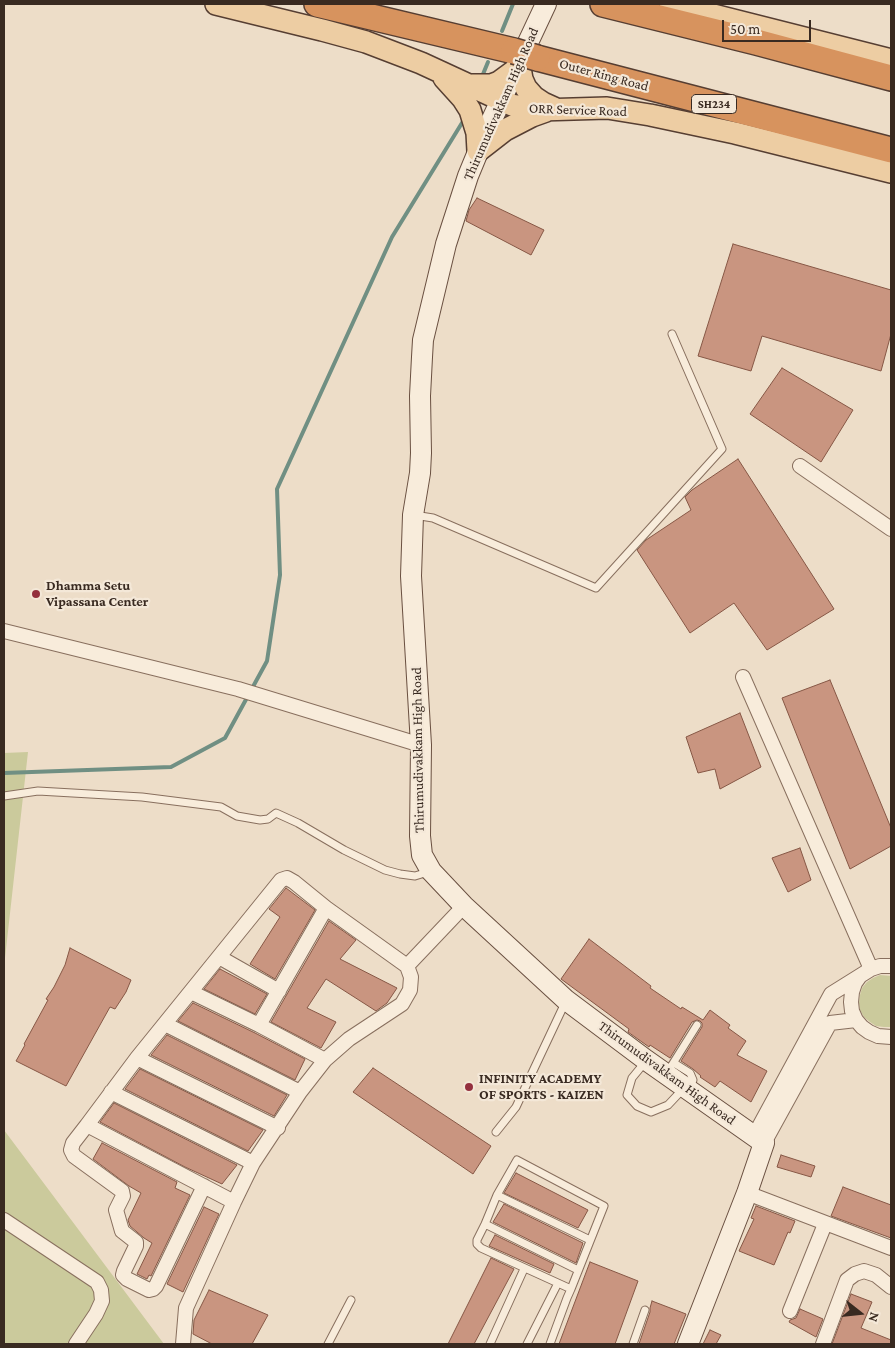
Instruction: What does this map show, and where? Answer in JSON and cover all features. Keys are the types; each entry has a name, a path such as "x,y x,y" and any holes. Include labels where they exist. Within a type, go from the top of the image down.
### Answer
{"highway":[{"name":"Outer Ring Road","path":"317,4 521,61 891,150"},
{"path":"603,4 891,78"}],"main road":[{"name":"ORR Service Road","path":"216,4 366,42 429,66 512,105 524,108 553,110 607,108 669,118 891,172"},
{"name":"Thirumudivakkam High Road","path":"546,4 521,61 501,100 466,184 446,244 424,340 421,383 421,453 413,515 411,576 421,745 420,836 422,855 431,871 464,906 566,1000 646,1060 670,1068 687,1089 759,1139"},
{"path":"670,4 891,60"},
{"path":"468,85 491,85 499,82 521,61"},
{"path":"521,61 522,79 526,88 534,97 553,110"},
{"path":"429,66 453,87 470,110 477,133 478,152"},
{"path":"478,152 505,130 532,116 553,110"},
{"path":"688,1344 747,1193 759,1139"}],"street":[{"path":"800,466 891,529"},
{"path":"4,632 238,688 421,745"},
{"path":"743,677 866,972"},
{"path":"183,1344 186,1308 253,1164 300,1092 325,1060 349,1039 402,1004 410,990 412,976 407,966 287,878 281,880 137,1058 73,1144 71,1150 74,1156 122,1190 123,1196 116,1210 122,1231 136,1242 123,1275 149,1290 156,1286 204,1186"},
{"path":"407,966 464,906"},
{"path":"260,1026 326,908"},
{"path":"219,957 279,991"},
{"path":"759,1139 831,994 866,972 880,966 891,966"},
{"path":"866,972 855,984 852,992 852,1011 862,1027 878,1036 891,1036"},
{"path":"191,992 325,1060"},
{"path":"759,1139 830,1023 856,1020"},
{"path":"165,1024 300,1092"},
{"path":"137,1058 278,1128"},
{"path":"111,1092 253,1164"},
{"path":"87,1125 234,1202"},
{"path":"747,1193 891,1248"},
{"path":"4,1220 97,1282 101,1290 102,1301 96,1314 76,1344"},
{"path":"790,1311 825,1224"},
{"path":"823,1344 847,1280 855,1274 864,1271 876,1275 891,1287"}],"lane":[{"path":"413,515 433,518 596,588 722,450 672,334"},
{"path":"4,796 38,791 142,797 222,807 237,816 260,820 268,819 276,813 385,870 415,876 431,871"},
{"path":"496,1132 516,1107 566,1000"},
{"path":"670,1068 697,1025"},
{"path":"646,1060 632,1078 627,1095 637,1106 651,1112 668,1105 687,1089"},
{"path":"550,1344 604,1206 517,1160 497,1196 486,1224 477,1240 478,1246 524,1269 571,1289"},
{"path":"497,1196 590,1240"},
{"path":"486,1224 578,1270"},
{"path":"490,1344 524,1269"},
{"path":"527,1344 558,1283"},
{"path":"331,1343 351,1300"},
{"path":"633,1344 645,1310"}],"green space":[{"path":"28,752 4,967 4,753"},
{"path":"880,975 891,976 891,1027 876,1026 864,1017 860,1010 859,1003 862,988 867,982"},
{"path":"4,1130 164,1344 4,1344"}],"building":[{"path":"477,198 544,230 531,255 466,221 469,210"},
{"path":"733,244 891,290 891,334 881,371 762,336 751,371 698,356"},
{"path":"782,368 853,410 821,462 750,414"},
{"path":"738,459 834,609 767,650 734,603 690,633 637,550 646,540 691,510 685,497 692,490"},
{"path":"830,680 891,828 891,846 850,869 782,698"},
{"path":"740,713 761,767 720,789 715,769 698,773 686,737"},
{"path":"800,848 811,880 788,892 772,858"},
{"path":"286,888 315,910 275,979 250,964 280,917 269,909"},
{"path":"329,921 356,940 340,959 397,988 387,1003 376,1011 326,979 307,1008 336,1022 321,1048 271,1022"},
{"path":"589,939 651,986 650,988 681,1009 682,1007 703,1020 710,1010 730,1025 728,1028 746,1041 737,1055 767,1071 751,1102 720,1081 715,1087 681,1061 702,1027 700,1021 692,1022 670,1058 650,1045 649,1047 628,1032 629,1029 561,979"},
{"path":"70,948 131,980 115,1009 110,1007 66,1086 16,1061 65,965"},
{"path":"220,969 267,994 255,1014 204,989"},
{"path":"193,1003 305,1059 295,1080 178,1021"},
{"path":"167,1035 287,1095 274,1116 151,1055"},
{"path":"373,1068 491,1146 473,1174 353,1092"},
{"path":"140,1069 263,1130 248,1151 125,1089"},
{"path":"114,1103 237,1165 222,1184 185,1167 100,1122"},
{"path":"102,1143 177,1182 175,1188 190,1195 151,1276 149,1275 147,1279 137,1274 152,1243 130,1226 128,1220 141,1193 93,1159"},
{"path":"781,1155 815,1166 811,1177 777,1167"},
{"path":"516,1173 588,1210 578,1228 504,1193"},
{"path":"843,1187 891,1205 891,1238 831,1216"},
{"path":"504,1204 583,1243 576,1263 493,1222"},
{"path":"756,1206 795,1221 790,1233 788,1232 774,1265 739,1251 754,1219 751,1218"},
{"path":"204,1207 219,1214 183,1292 167,1284"},
{"path":"495,1235 554,1264 550,1273 489,1246"},
{"path":"491,1258 514,1269 474,1344 448,1344"},
{"path":"590,1262 638,1281 615,1344 559,1344"},
{"path":"209,1290 268,1315 252,1344 212,1344 193,1334 194,1320"},
{"path":"851,1294 872,1302 861,1328 891,1340 891,1344 832,1344"},
{"path":"652,1301 686,1314 674,1344 639,1344"},
{"path":"800,1309 823,1319 816,1337 789,1322 796,1318"},
{"path":"710,1330 721,1335 716,1344 703,1344"}],"waterway":[{"path":"502,31 513,4"},
{"path":"481,79 488,62"},
{"path":"4,773 171,767 225,738 267,661 280,575 277,489 392,237 465,118"}],"place":[{"name":"Dhamma Setu Vipassana Center","path":"36,594"},
{"name":"INFINITY ACADEMY OF SPORTS - KAIZEN","path":"469,1087"}]}
